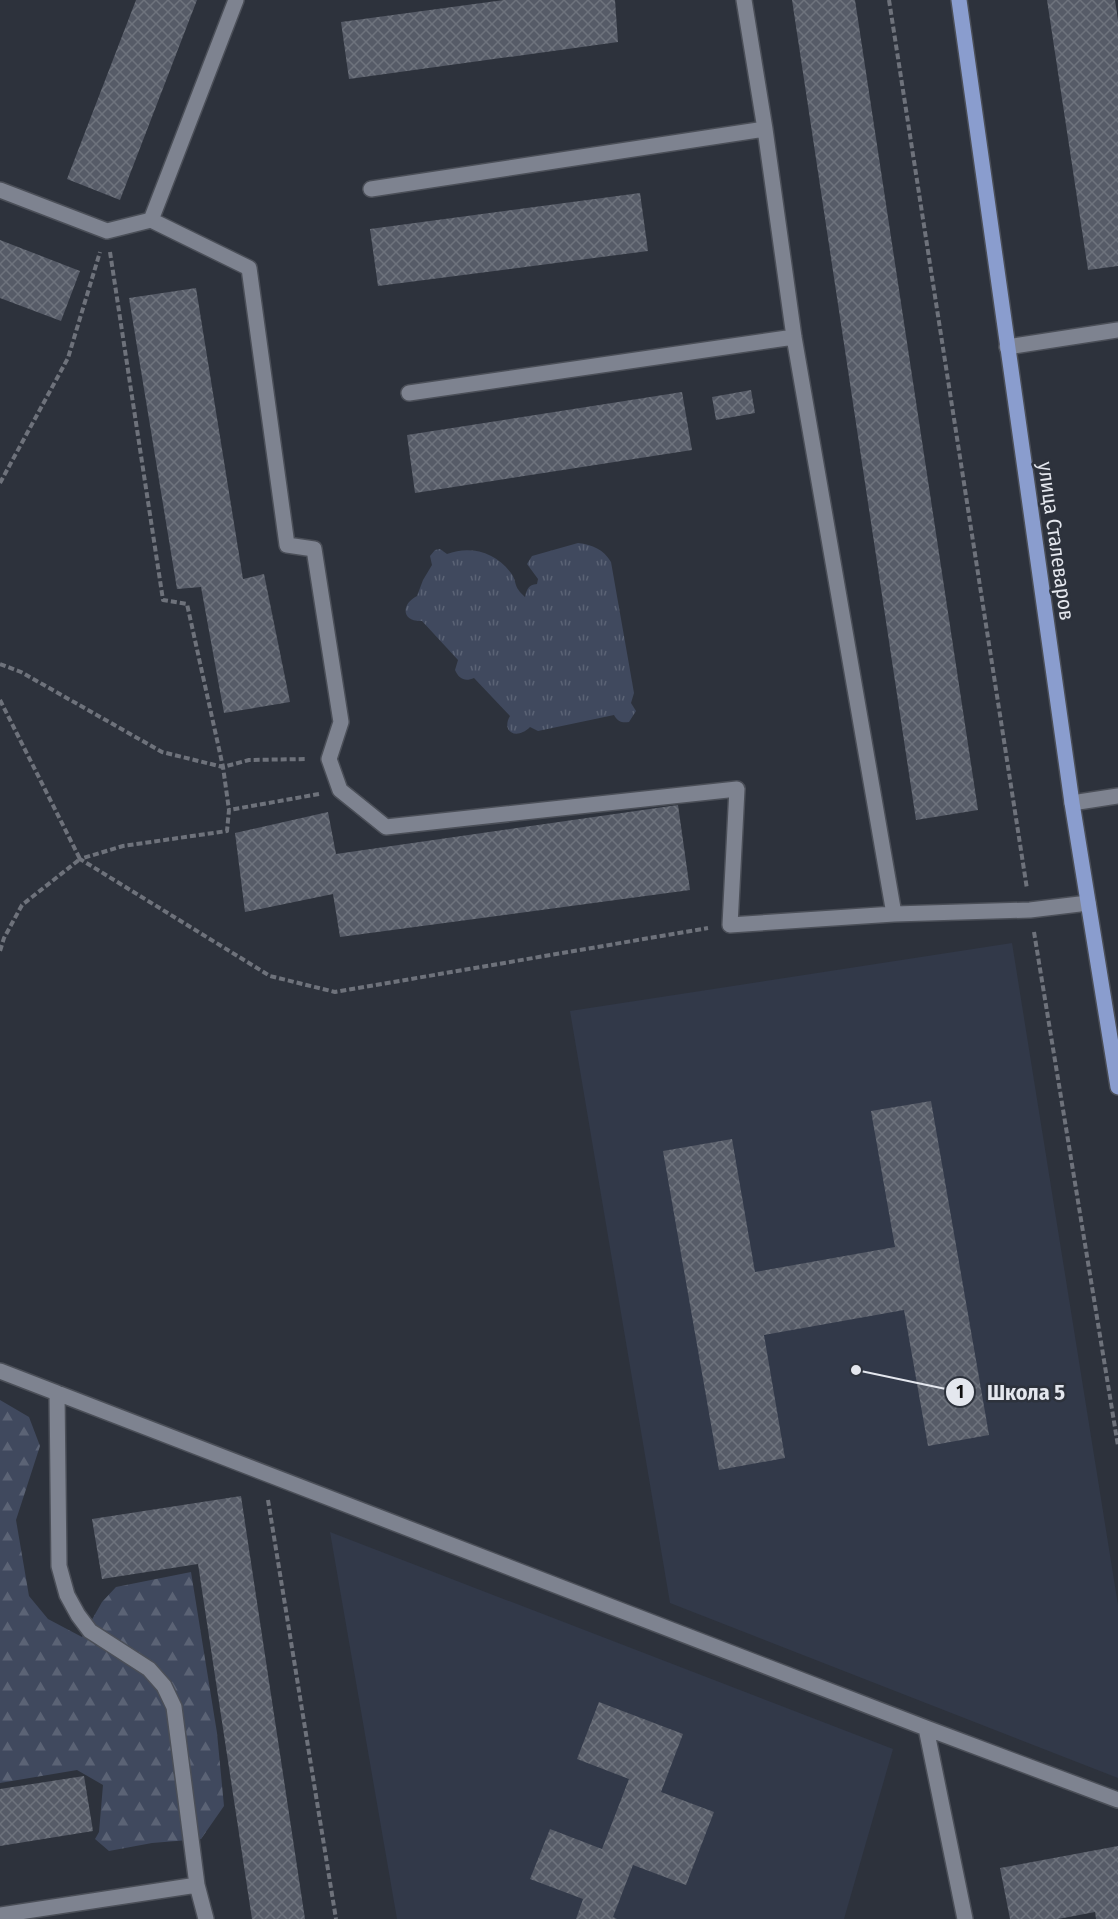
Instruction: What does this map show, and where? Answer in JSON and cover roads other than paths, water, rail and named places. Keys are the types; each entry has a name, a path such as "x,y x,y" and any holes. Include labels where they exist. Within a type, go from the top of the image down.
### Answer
{"main road":[{"name":"улица Сталеваров","path":"959,0 1072,803 1118,1087"}],"lane":[{"path":"151,220 236,0"},
{"path":"744,0 795,337 894,914"},
{"path":"371,189 765,129"},
{"path":"0,190 106,231 151,220 249,268 287,545 314,549 341,722 329,759 340,790 386,827 737,789 730,925 894,914 1030,910 1088,903"},
{"path":"1007,347 1118,330"},
{"path":"409,393 795,337"},
{"path":"1072,803 1118,796"},
{"path":"0,1371 1118,1800"},
{"path":"57,1393 59,1566 67,1595 90,1631 149,1670 164,1686 174,1707 197,1885 206,1919"},
{"path":"926,1728 965,1919"},
{"path":"0,1916 197,1885"}],"place":[{"name":"Школа 5","path":"856,1370"}]}
